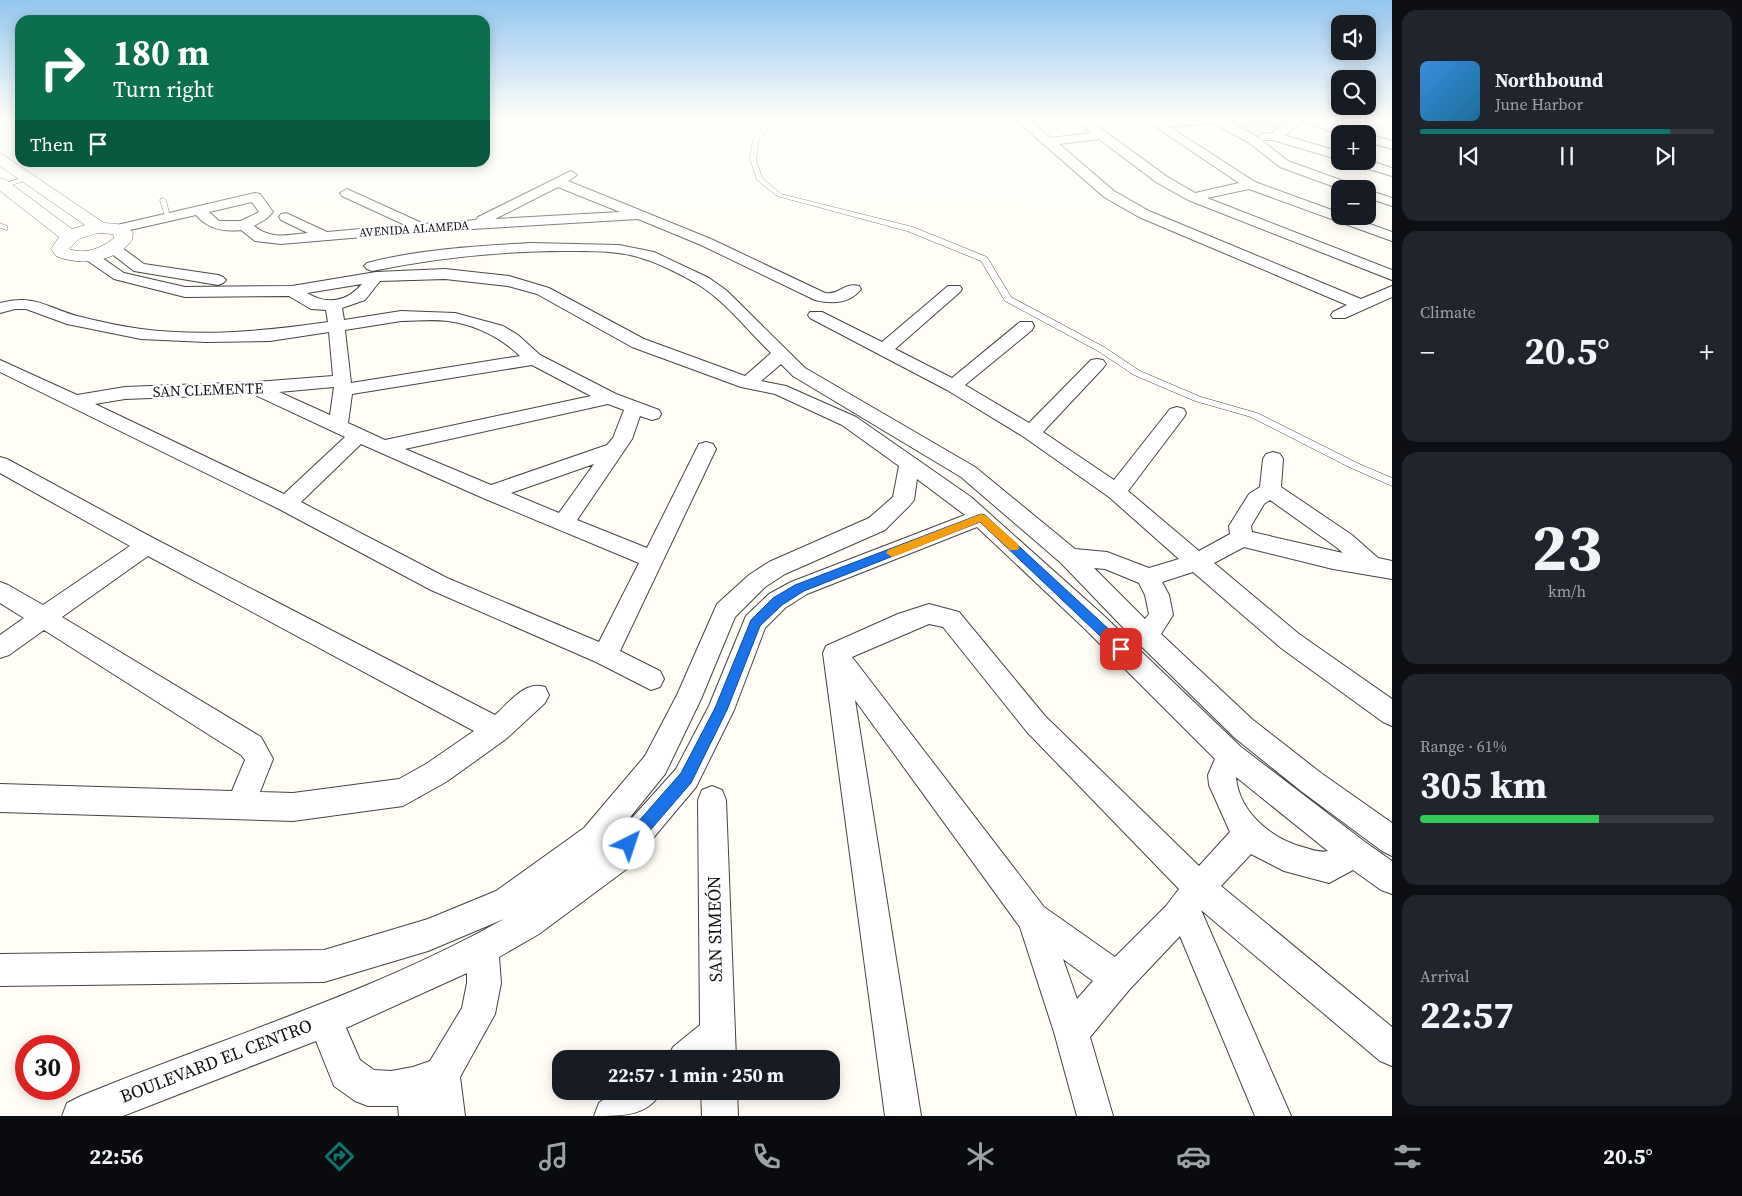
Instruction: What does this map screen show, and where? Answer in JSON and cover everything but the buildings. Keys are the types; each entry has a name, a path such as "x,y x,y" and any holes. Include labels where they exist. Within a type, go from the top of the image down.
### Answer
{"street":[{"path":"18,171 113,236 139,268 208,280 270,281 319,277 413,258 448,254 486,250 591,247 619,249 649,255 704,281 720,293 799,372 968,472 1069,557 1147,636 1244,729 1311,782 1392,841"},
{"path":"1083,171 1109,194 1144,214 1361,305"},
{"path":"1150,171 1193,197 1392,276"},
{"path":"1227,171 1250,185 1392,237"},
{"path":"1303,171 1331,181"},
{"path":"1180,190 1236,177"},
{"path":"474,225 565,178 639,215 706,242 820,297 836,299 853,289"},
{"path":"1,184 71,237"},
{"path":"1210,184 1224,190"},
{"path":"1193,197 1250,185"},
{"path":"347,193 421,228"},
{"path":"1376,197 1392,202"},
{"path":"90,256 113,236 168,216 203,214 213,223 228,226 244,225 262,217 266,212 262,205 203,214 113,236 71,237 61,245 62,252 72,256 90,256 119,276 185,292 292,291 376,277 445,274 509,280 543,291 638,343 747,383 780,390 849,421 964,502 1093,621 1231,756 1354,853 1392,879"},
{"name":"AVENIDA ALAMEDA","path":"244,225 260,238 281,240 421,228 639,215"},
{"path":"286,217 324,236"},
{"path":"485,277 478,266 479,258 486,250"},
{"path":"445,274 454,265 456,260 448,254"},
{"path":"292,291 317,306 334,304 359,297 376,277"},
{"path":"884,349 954,289"},
{"path":"1339,315 1392,291"},
{"path":"0,308 15,304 28,304 72,320 141,334 206,337 270,336 401,316 449,316 497,330 512,339 534,359 609,398 643,411 563,523"},
{"path":"334,304 338,326 342,386 338,425"},
{"path":"816,314 953,386 1031,433 1116,492 1290,641 1392,714"},
{"path":"953,386 1026,326"},
{"path":"747,383 771,364 780,353"},
{"name":"SAN CLEMENTE","path":"75,401 125,393 342,386 534,359"},
{"path":"1031,433 1097,364"},
{"path":"0,365 286,504 439,584 605,655 651,679"},
{"path":"780,390 785,380 799,372"},
{"path":"256,388 383,447 490,493 652,558"},
{"path":"383,447 609,398"},
{"path":"1116,492 1177,413"},
{"path":"286,504 320,474 359,435"},
{"path":"605,655 706,449"},
{"path":"490,493 614,450"},
{"path":"1270,490 1273,459"},
{"path":"0,464 147,545 497,730"},
{"path":"0,970 324,966 428,935 507,902 594,838 655,765 688,699 725,611 757,581 777,568 877,524 903,500 910,464"},
{"path":"1242,538 1240,526 1256,499 1270,490"},
{"path":"1270,490 1381,567"},
{"name":"BOULEVARD EL CENTRO","path":"80,1116 325,1020 482,949 528,923 617,857 686,778 721,710 755,624 777,601 800,588 981,518"},
{"path":"1069,557 1107,561 1148,577 1197,562 1242,538 1333,560 1381,567"},
{"path":"0,648 147,545"},
{"path":"1147,636 1161,615 1157,595 1148,577"},
{"path":"757,581 777,601"},
{"path":"0,591 251,746 259,759 240,806"},
{"path":"835,653 907,621 929,614 951,619 1036,724 1191,897 1392,1049"},
{"path":"835,653 1033,918 1118,978"},
{"path":"835,653 903,1116"},
{"path":"0,798 293,807 404,792 436,773 497,730 536,695"},
{"path":"1231,756 1222,776 1225,792 1248,835 1280,855 1304,863 1329,868 1354,853"},
{"name":"SAN SIMEÓN","path":"712,800 718,1046"},
{"path":"1071,1032 1248,835"},
{"path":"1191,897 1273,1116"},
{"path":"1033,918 1071,1032 1095,1116"},
{"path":"424,1092 478,1014 484,983 482,949"},
{"path":"325,1020 347,1073 368,1088 424,1092 447,1116"},
{"path":"612,1116 632,1100"},
{"path":"719,1100 720,1116"}],"lane":[{"path":"756,171 759,180 779,195 910,229 984,259 1008,299 1102,349 1137,373 1198,398 1254,415 1353,465 1392,482"},
{"path":"1,184 25,176"},
{"path":"162,200 168,216"}],"slow traffic":[{"path":"892,553 981,518 1014,547"}],"route":[{"path":"629,844 686,778 721,710 755,624 777,601 800,588 981,518 1121,649"}]}
